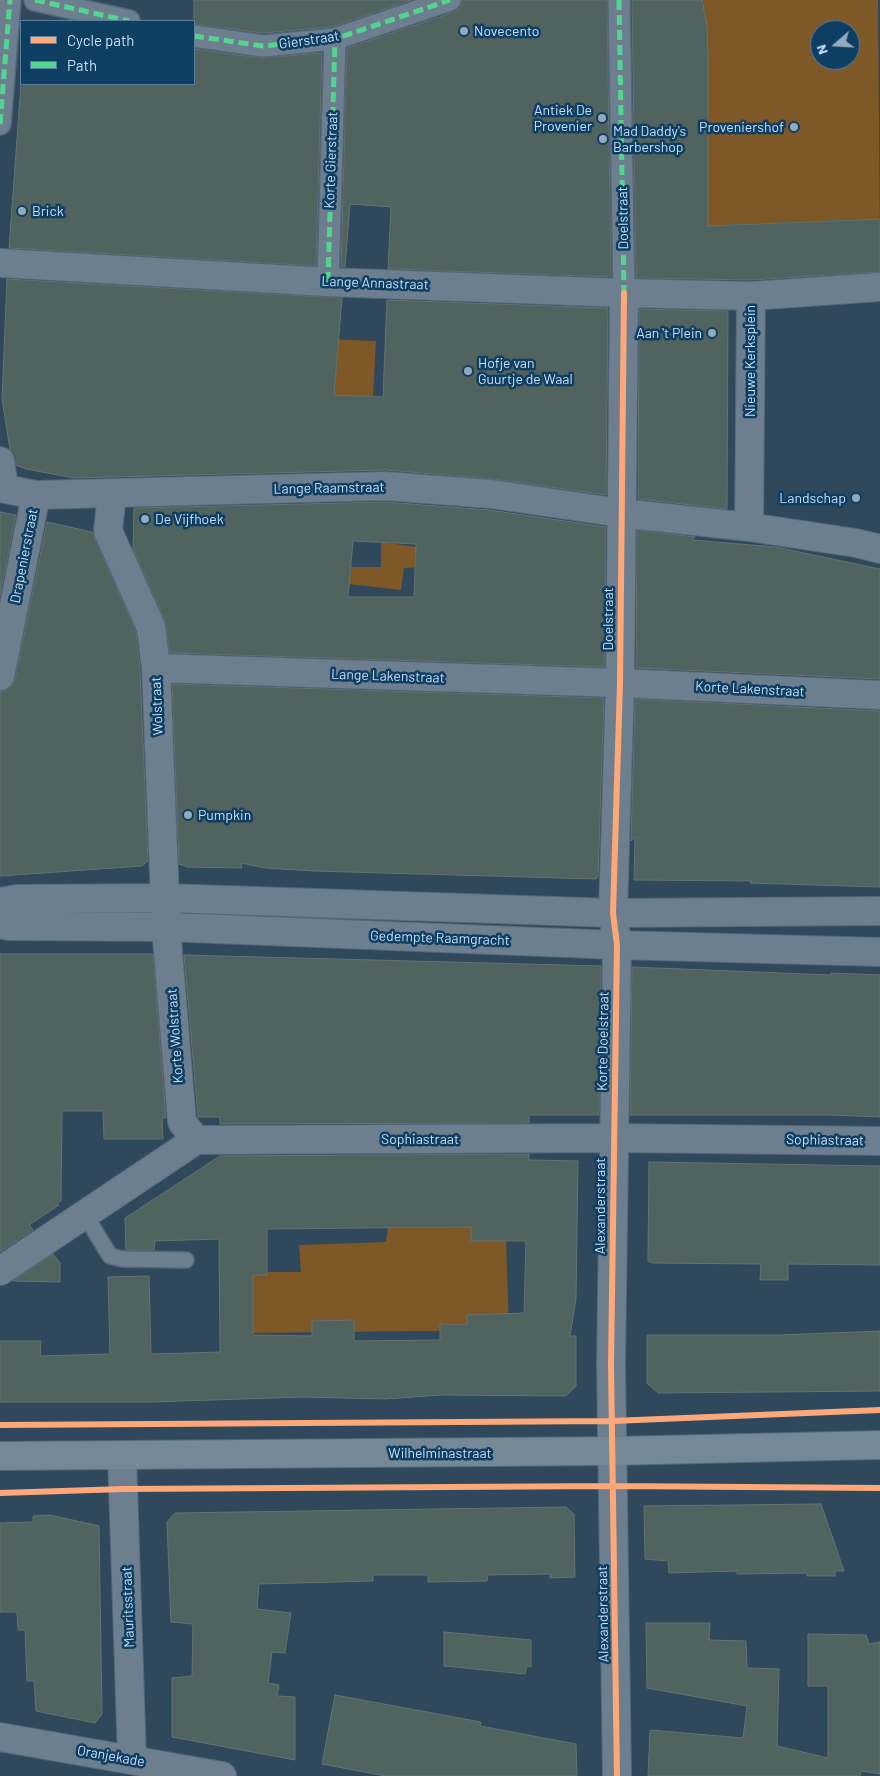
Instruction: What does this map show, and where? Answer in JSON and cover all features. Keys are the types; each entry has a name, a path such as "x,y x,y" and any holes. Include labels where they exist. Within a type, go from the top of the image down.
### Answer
{"main road":[{"name":"Wilhelminastraat","path":"0,1456 613,1451 880,1445"}],"street":[{"path":"0,124 10,0"},
{"path":"35,0 125,20"},
{"name":"Gierstraat","path":"195,36 263,46 335,39 450,0"},
{"name":"Doelstraat","path":"617,945 613,913 620,684 624,293 619,0"},
{"name":"Korte Gierstraat","path":"328,282 335,39"},
{"name":"Lange Annastraat","path":"0,263 328,282 751,296"},
{"name":"Nieuwe Kerksplein","path":"749,527 751,296 880,287"},
{"path":"0,461 2,488"},
{"name":"Lange Raamstraat","path":"2,488 36,495 385,486 491,494 621,513"},
{"name":"Wolstraat","path":"112,494 108,530 151,627 156,668 166,927"},
{"name":"Drapenierstraat","path":"0,676 36,495"},
{"path":"621,513 749,527 856,543 880,549"},
{"name":"Lange Lakenstraat","path":"156,668 620,684"},
{"name":"Korte Lakenstraat","path":"620,684 880,695"},
{"path":"0,902 17,899 166,898 613,913 880,911"},
{"name":"Gedempte Raamgracht","path":"0,924 8,926 166,927 617,945 880,952"},
{"name":"Korte Wolstraat","path":"166,927 182,1122 196,1140"},
{"name":"Korte Doelstraat","path":"613,1138 617,945"},
{"name":"Sophiastraat","path":"196,1140 613,1138 880,1141"},
{"name":"Alexanderstraat","path":"613,1138 611,1364 617,1776"},
{"path":"0,1271 196,1140"},
{"name":"Mauritsstraat","path":"122,1455 132,1759"},
{"name":"Oranjekade","path":"0,1737 222,1776"}],"lane":[{"path":"84,1215 110,1256 123,1259 186,1260"}],"shaded area":[{"name":"Proveniershof","path":"702,0 878,0 880,247 867,248 866,219 727,225 701,253 708,211 708,56"},
{"path":"327,339 376,341 372,416 326,395"},
{"path":"381,542 521,562 404,568 401,590 348,584 346,567 381,567"},
{"path":"389,1219 476,1219 506,1239 509,1330 250,1333 249,1272 301,1272 299,1245 386,1242"}],"building":[{"path":"194,0 411,0 332,27 263,33 195,24"},
{"path":"462,0 607,0 611,277 388,269 391,207 350,204 345,267 341,267 347,48 454,12 460,8"},
{"path":"632,0 702,0 707,26 708,57 708,226 880,219 880,272 751,280 636,278"},
{"path":"195,49 261,58 322,53 316,266 9,248 21,85 195,85"},
{"path":"7,279 342,298 334,395 383,397 387,300 608,308 606,495 493,479 386,470 74,478 26,469 16,465 10,450 2,399"},
{"path":"639,309 728,311 727,509 638,499"},
{"path":"385,502 489,510 606,527 605,667 170,653 165,621 133,549 134,508","holes":["353,541 416,544 414,597 348,597"]},
{"path":"0,512 16,515 0,596"},
{"path":"47,522 92,532 136,631 140,669 148,861 142,866 0,876 0,691 11,687 15,679"},
{"path":"637,530 695,537 692,540 776,547 880,569 880,679 636,668"},
{"path":"172,684 604,698 598,877 596,879 314,871 265,868 241,863 242,868 187,867 179,864"},
{"path":"635,699 880,711 880,887 750,883 752,881 634,880 635,837 631,841"},
{"path":"0,954 153,954 166,1118 162,1118 163,1139 104,1139 103,1111 62,1111 61,1201 57,1203 59,1205 29,1225 33,1230 0,1252"},
{"path":"184,955 601,966 599,1115 529,1115 529,1123 220,1124 220,1117 198,1117"},
{"path":"632,967 831,975 831,973 880,975 880,1117 829,1115 630,1115"},
{"path":"529,1154 529,1160 578,1161 576,1299 570,1336 576,1336 576,1386 566,1396 441,1395 386,1399 303,1397 152,1402 0,1402 0,1341 41,1341 40,1356 110,1354 108,1277 149,1276 151,1354 220,1352 219,1239 155,1241 154,1250 126,1250 125,1218 220,1156","holes":["471,1227 471,1241 526,1241 524,1313 467,1315 467,1325 440,1324 440,1340 354,1341 354,1320 312,1321 312,1336 253,1335 253,1275 267,1275 267,1229"]},
{"path":"649,1162 880,1166 880,1265 788,1264 788,1280 760,1280 761,1264 653,1263 648,1261"},
{"path":"53,1254 60,1263 60,1282 13,1281"},
{"path":"880,1331 880,1391 658,1393 647,1383 647,1335 779,1335"},
{"path":"821,1504 844,1571 835,1571 835,1576 807,1576 807,1573 737,1574 737,1571 669,1573 668,1561 645,1559 644,1506"},
{"path":"566,1507 574,1514 575,1577 550,1578 550,1574 488,1575 487,1581 428,1582 428,1575 373,1575 373,1581 259,1584 257,1609 291,1613 285,1653 272,1652 268,1683 279,1685 277,1696 295,1697 295,1760 172,1737 172,1678 192,1676 193,1624 171,1622 167,1522 175,1513"},
{"path":"50,1515 99,1526 102,1714 95,1723 36,1711 34,1681 27,1681 25,1630 18,1630 17,1612 0,1612 0,1523 33,1522 33,1516"},
{"path":"646,1623 710,1623 709,1640 746,1641 747,1668 779,1669 777,1746 828,1758 828,1686 808,1686 808,1634 866,1635 869,1644 880,1642 880,1774 861,1771 860,1776 648,1776 650,1730 743,1738 747,1706 647,1688"},
{"path":"444,1632 531,1640 531,1667 527,1666 525,1674 444,1666"},
{"path":"335,1695 481,1722 480,1726 576,1744 577,1776 385,1776 322,1764"}],"marked path":[{"path":"0,124 10,0"},
{"path":"35,0 125,20"},
{"path":"195,36 263,46 335,39 450,0"},
{"path":"619,0 624,293"},
{"path":"328,282 335,39"}],"cycle path":[{"path":"617,1776 611,1364 617,945 613,913 620,683 624,293"},
{"path":"0,1425 612,1421 880,1410"},
{"path":"0,1493 124,1489 613,1486 880,1488"}],"place":[{"name":"Novecento","path":"464,31"},
{"name":"Antiek De Provenier","path":"602,118"},
{"name":"Proveniershof","path":"794,127"},
{"name":"Mad Daddy's Barbershop","path":"603,139"},
{"name":"Brick","path":"22,211"},
{"name":"Aan 't Plein","path":"712,333"},
{"name":"Hofje van Guurtje de Waal","path":"468,371"},
{"name":"Landschap","path":"856,498"},
{"name":"De Vijfhoek","path":"145,519"},
{"name":"Pumpkin","path":"188,815"}]}
